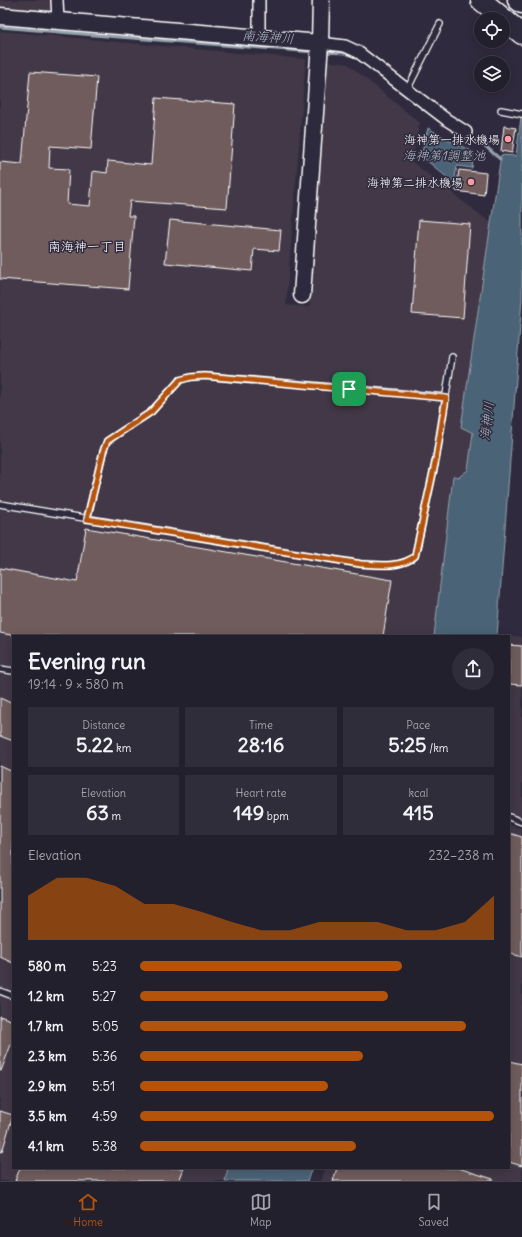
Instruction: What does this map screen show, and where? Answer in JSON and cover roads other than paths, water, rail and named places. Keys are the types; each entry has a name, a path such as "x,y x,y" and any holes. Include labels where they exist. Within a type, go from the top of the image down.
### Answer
{"highway":[{"path":"481,0 522,34"},
{"path":"518,0 522,3"}],"street":[{"path":"57,0 58,21"},
{"path":"259,0 259,38"},
{"path":"302,295 320,43 321,0"},
{"path":"0,16 345,46 358,52 446,120 466,132"}],"lane":[{"path":"407,90 440,24"},
{"path":"501,110 522,114"},
{"path":"0,504 361,564 380,565 403,563 411,560 415,556 436,459 452,357"},
{"path":"87,519 107,441 151,412 180,380 191,377 205,376 446,398"},
{"path":"0,668 12,671"},
{"path":"510,818 522,822"},
{"path":"0,991 12,996"}],"water":[{"name":"海神川","path":"522,117 522,298 497,635 434,635 453,476 459,477 468,470 473,433 461,427 501,155 516,156"},
{"name":"海神第1調整池","path":"428,128 450,141 474,152 472,168 457,166 454,183 421,156"},
{"path":"228,1169 312,1169 307,1181 225,1181"}],"waterway":[{"name":"南海神川","path":"0,27 314,52"},
{"name":"南海神川","path":"324,52 344,53 356,57"},
{"name":"南海神川","path":"379,75 440,121"},
{"name":"南海神川","path":"463,136 484,145 500,159"}],"place":[{"name":"海神第一排水機場","path":"508,139"},
{"name":"海神第二排水機場","path":"471,182"}],"district":[{"name":"南海神一丁目","path":"87,246"}]}
